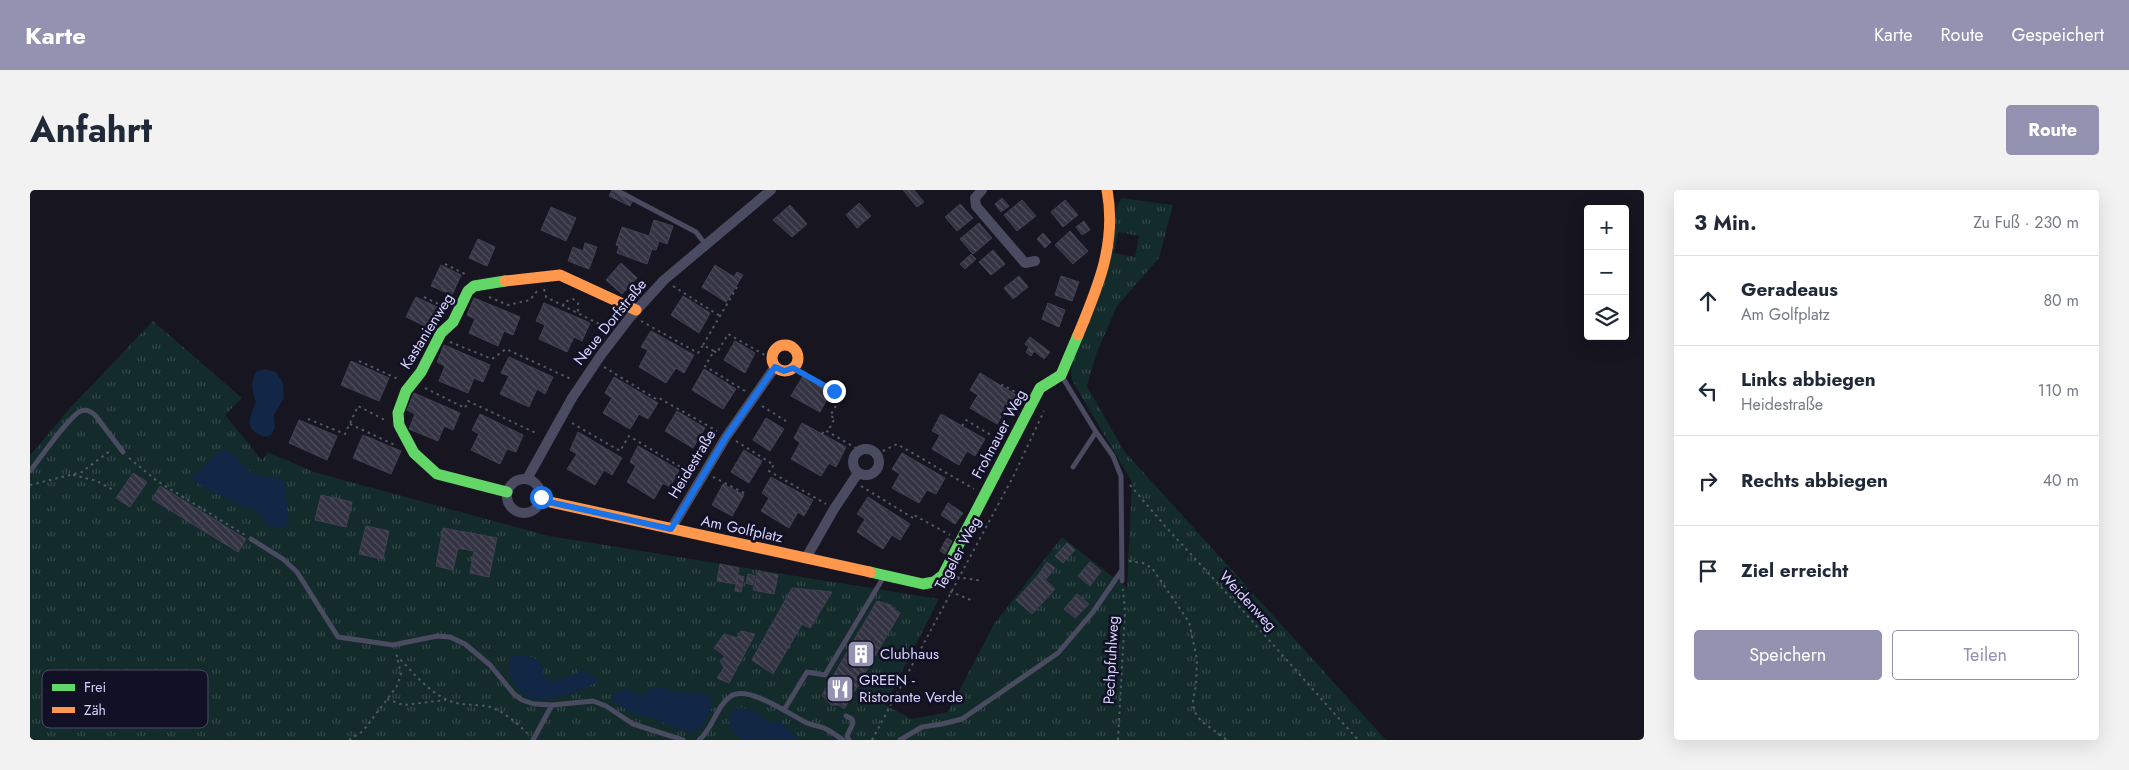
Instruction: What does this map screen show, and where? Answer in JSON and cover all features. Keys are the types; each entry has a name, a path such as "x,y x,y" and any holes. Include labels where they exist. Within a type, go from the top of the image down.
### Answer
{"street":[{"name":"Neue Dorfstraße","path":"507,492 514,482 527,479 561,416 581,384 634,313 664,280 770,190"},
{"path":"982,190 975,198 976,206 1025,263 1034,262"},
{"path":"1061,375 1097,289 1108,247 1111,212 1107,190"},
{"path":"476,286 560,275 634,313"},
{"name":"Kastanienweg","path":"476,286 439,337 421,372 411,383 401,401 398,413 399,425 421,461 437,474 507,492"},
{"name":"Heidestraße","path":"671,529 774,363 775,349 779,346 793,348 797,355 797,362 793,368"},
{"path":"774,363 784,371 793,368"},
{"name":"Frohnauer Weg","path":"938,579 960,541 1040,388 1061,375"},
{"path":"806,558 855,477 852,462 854,455 859,450 869,449 877,454 879,460 876,470 869,475 855,477"},
{"path":"507,492 510,506 514,510 523,513 534,510 540,500 538,486 527,479"},
{"name":"Am Golfplatz","path":"540,500 923,584 938,579"}],"lane":[{"path":"616,190 696,232 706,245"},
{"path":"1061,375 1113,456 1121,476 1122,581"},
{"path":"30,471 77,413 82,411 89,410 95,415 124,452"},
{"path":"1073,467 1096,432"},
{"path":"251,539 283,559 297,572 338,637 393,645 437,636 450,637 465,644 490,665 514,694 522,700 534,704 552,705 593,701 606,706 633,724 682,740"},
{"path":"900,740 922,727 962,719 1058,654 1093,612 1122,570"},
{"path":"784,710 807,672 825,675 885,575"},
{"path":"699,740 706,734 725,703 730,697 738,693 751,695 784,710 806,723 826,729 843,740"},
{"path":"534,740 552,705"},
{"path":"846,716 852,719 854,723 848,736 849,740"}],"path":[{"path":"445,264 476,286 508,305 530,300 536,292 545,290"},
{"path":"542,276 546,297 617,334"},
{"path":"664,280 720,316"},
{"path":"634,313 698,353 737,287"},
{"path":"424,297 458,313"},
{"path":"564,306 564,302 573,299 578,303 577,313"},
{"path":"703,345 717,353 728,334 774,363"},
{"path":"439,337 492,359 506,349 581,384"},
{"path":"714,351 705,366 789,423"},
{"path":"359,361 465,408 468,400 548,439"},
{"path":"596,362 656,398 727,436 774,465 769,471 834,509"},
{"path":"793,368 834,391 840,399 830,416 835,418 828,432"},
{"path":"1001,386 1002,384 1033,402"},
{"path":"308,419 345,434 358,406 391,423 399,425"},
{"name":"Tegeler Weg","path":"872,740 1014,474 1045,408"},
{"path":"561,416 620,451 629,436 703,476 746,494"},
{"path":"962,426 966,420 1009,447"},
{"path":"350,424 396,447 404,436"},
{"path":"822,434 825,430 859,450"},
{"path":"877,454 897,444 984,495"},
{"path":"30,484 82,472 107,453 113,451 124,452 157,481 251,539"},
{"path":"71,475 97,481 113,490"},
{"name":"Weidenweg","path":"1121,476 1358,740"},
{"path":"855,477 912,518 914,515 960,541"},
{"path":"1128,561 1142,563 1152,568 1189,622 1197,658 1196,685 1193,700 1194,711 1201,721 1227,740"},
{"path":"971,600 939,587 938,579 958,577 983,581"},
{"name":"Pechpfuhlweg","path":"1118,740 1124,612 1122,581"},
{"path":"349,740 363,731 400,680 400,666 396,654 428,686 446,700 458,704 487,706 507,716 534,740"},
{"path":"387,699 403,706 446,700"}],"green space":[{"path":"1121,198 1173,205 1159,258 1117,306 1097,352 1087,386 1124,451 1386,740 30,740 30,456 69,409 153,321 242,398 225,415 262,460 268,452 314,472 549,536 939,599 885,705 912,719 948,712 994,624 1062,537 1127,588 1132,482 1073,382 1071,375 1072,363 1117,206","holes":["1118,232 1139,236 1135,257 1114,253"]}],"water":[{"path":"264,369 276,372 283,383 284,398 274,415 275,427 271,435 266,437 254,431 250,423 251,413 256,402 252,384 253,380 256,372"},
{"path":"226,450 253,473 284,480 289,524 284,528 266,525 261,515 256,511 246,508 198,484 192,478 218,452"},
{"path":"516,655 531,657 538,661 541,664 544,675 552,682 575,674 581,669 601,681 556,698 533,698 523,694 511,678 509,669 510,659"},
{"path":"656,686 677,692 703,693 711,697 712,708 701,728 690,733 652,718 635,714 614,703 611,696 618,691 626,690 634,691 641,696"},
{"path":"740,707 757,712 767,722 780,721 800,740 742,739 732,730 729,721 732,711"}],"building":[{"path":"612,190 633,200 630,206 609,196"},
{"path":"903,190 914,190 924,202 917,207"},
{"path":"1002,198 1009,206 1001,212 995,204"},
{"path":"1022,200 1036,216 1017,231 1004,215"},
{"path":"1065,200 1078,215 1063,227 1051,212"},
{"path":"859,203 871,216 857,228 846,215"},
{"path":"960,204 973,218 957,231 945,217"},
{"path":"790,205 807,224 792,237 773,220"},
{"path":"551,207 576,218 566,241 541,230"},
{"path":"654,220 673,226 667,244 659,241 656,250 652,249 647,264 617,253 619,246 616,245 622,227 649,236"},
{"path":"1084,221 1090,230 1082,235 1076,227"},
{"path":"979,223 992,238 973,254 960,239"},
{"path":"1070,231 1088,251 1073,264 1055,245"},
{"path":"1043,233 1051,242 1045,248 1037,239"},
{"path":"478,239 495,247 487,266 469,258"},
{"path":"585,243 597,247 589,269 568,261 573,247 583,251"},
{"path":"993,250 1005,264 991,275 979,262"},
{"path":"971,254 976,259 965,269 960,264"},
{"path":"621,263 637,278 622,294 606,280"},
{"path":"441,265 461,275 452,295 431,286"},
{"path":"715,265 734,277 737,272 743,275 726,302 702,287"},
{"path":"1019,276 1028,287 1013,299 1004,288"},
{"path":"1061,276 1079,282 1072,301 1055,295"},
{"path":"683,296 710,313 699,333 671,315"},
{"path":"416,297 437,307 427,327 406,317"},
{"path":"474,298 520,317 513,335 504,331 498,346 469,333 475,319 467,315"},
{"path":"544,303 590,323 582,341 574,337 567,352 539,339 545,325 536,321"},
{"path":"1048,303 1065,310 1059,327 1042,319"},
{"path":"651,331 694,355 684,373 676,368 666,383 639,367 648,350 641,347"},
{"path":"1030,337 1050,352 1044,359 1034,351 1031,356 1026,352 1029,347 1025,344"},
{"path":"735,341 755,353 745,373 724,360"},
{"path":"444,345 490,365 483,382 474,378 468,393 439,381 445,366 437,362"},
{"path":"509,357 553,377 545,394 537,389 529,407 500,394 509,376 501,373"},
{"path":"351,361 389,378 379,401 341,385"},
{"path":"704,369 736,389 723,409 692,390"},
{"path":"980,373 1023,399 1013,416 1005,411 997,424 970,408 978,395 970,390"},
{"path":"803,376 831,392 820,412 791,396"},
{"path":"614,377 658,403 648,419 639,414 630,429 603,413 612,398 605,393"},
{"path":"414,393 460,413 453,430 444,426 438,441 409,429 415,414 407,410"},
{"path":"677,411 705,428 693,448 665,431"},
{"path":"480,414 523,435 516,452 507,449 500,464 471,450 479,434 472,430"},
{"path":"941,414 985,439 975,456 967,451 959,465 932,449 940,435 932,431"},
{"path":"766,418 784,429 770,451 753,440"},
{"path":"299,420 337,436 327,460 289,443"},
{"path":"802,423 846,447 836,467 829,463 821,476 791,459 800,443 794,438"},
{"path":"578,432 622,458 612,475 604,470 595,485 567,469 577,454 570,450"},
{"path":"363,435 401,451 391,474 353,458"},
{"path":"638,446 679,470 670,487 663,483 654,499 627,482 636,466 630,462"},
{"path":"744,450 762,461 749,483 731,472"},
{"path":"902,453 945,478 936,494 927,490 919,503 892,488 900,474 892,469"},
{"path":"133,473 147,482 130,507 116,498"},
{"path":"771,477 813,500 804,516 798,512 789,528 761,511 769,498 762,493"},
{"path":"723,484 744,495 732,516 712,505"},
{"path":"160,486 246,539 238,552 152,499"},
{"path":"321,495 352,502 346,527 315,520"},
{"path":"868,497 910,524 900,540 892,535 883,549 857,532 865,519 857,514"},
{"path":"948,503 963,513 955,524 941,515"},
{"path":"366,526 389,531 383,559 359,554"},
{"path":"443,528 497,538 489,577 470,573 474,551 458,548 453,570 436,566"},
{"path":"947,538 952,541 945,554 940,551"},
{"path":"1067,543 1075,550 1063,563 1055,556"},
{"path":"1047,562 1055,568 1046,579 1039,574"},
{"path":"1090,562 1101,571 1090,586 1078,576"},
{"path":"720,564 739,568 736,584 717,581"},
{"path":"758,571 778,575 774,594 753,590"},
{"path":"748,574 755,576 753,585 746,583"},
{"path":"1039,574 1055,589 1032,614 1016,600"},
{"path":"738,575 744,577 741,592 735,591"},
{"path":"792,588 832,592 810,628 802,624 773,674 752,660"},
{"path":"1077,594 1089,604 1075,618 1064,609"},
{"name":"Clubhaus","path":"877,601 891,605 900,613 844,709 839,705 831,705 822,695"},
{"path":"741,631 755,634 729,683 717,678 724,668 720,661 725,656 714,648 724,634 737,638"}],"traffic: fast":[{"path":"505,281 474,286 468,291 453,322 441,333 421,372 406,391 398,413 399,425 414,453 437,474 507,492"},
{"path":"870,572 923,584 934,582 943,575 1040,388 1061,375 1078,335"}],"traffic: slow":[{"path":"1078,335 1104,264 1110,228 1107,190"},
{"path":"505,281 560,275 636,310"},
{"path":"785,345 794,349 798,358 794,367 785,371 776,367 772,358 776,349 785,345"},
{"path":"541,500 870,572"}],"place":[{"name":"Clubhaus","path":"861,654"},
{"name":"GREEN - Ristorante Verde","path":"840,689"}],"route":[{"path":"541,497 540,500 671,529 726,437 775,367 784,371 793,368 834,391"}]}
